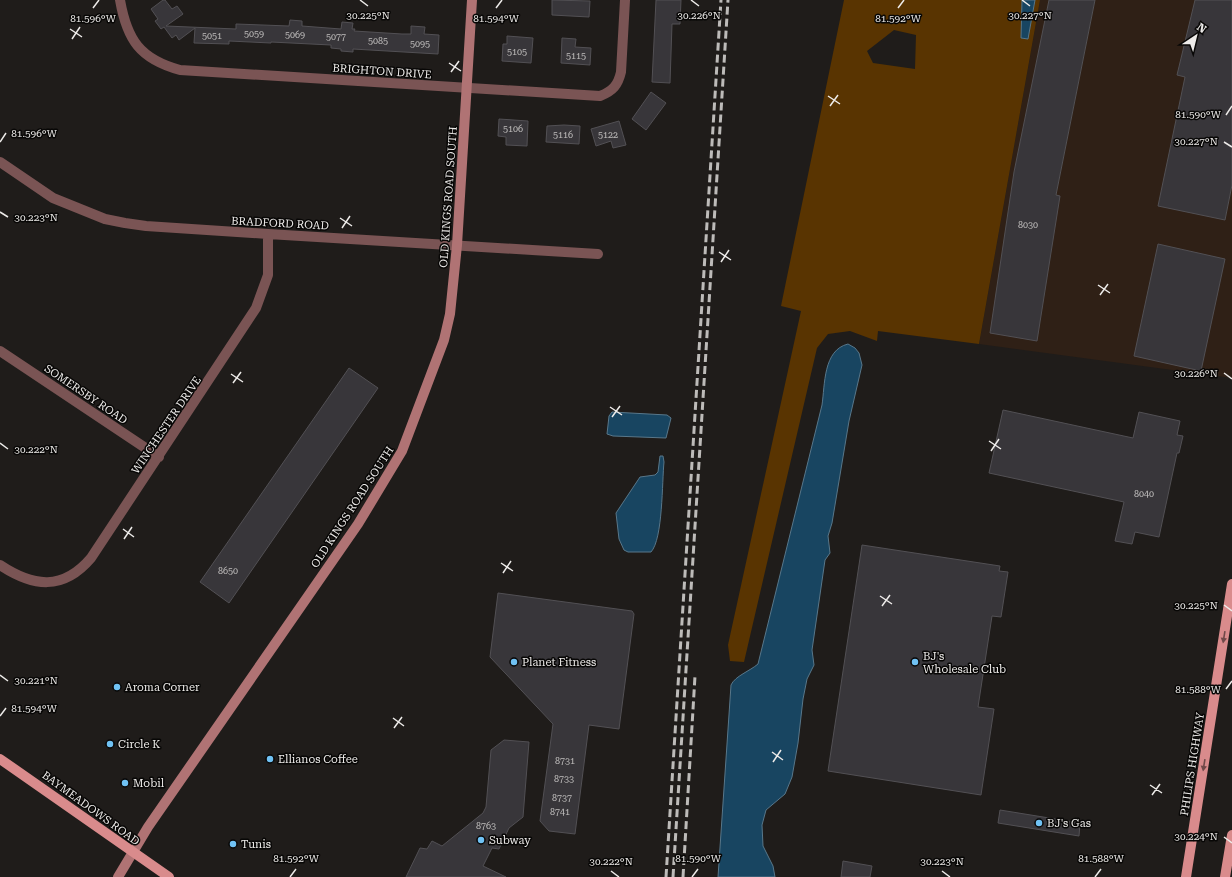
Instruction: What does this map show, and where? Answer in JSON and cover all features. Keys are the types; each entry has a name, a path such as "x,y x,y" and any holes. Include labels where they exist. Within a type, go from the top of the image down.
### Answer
{"main road":[{"name":"PHILIPS HIGHWAY","path":"1186,877 1232,584"},
{"name":"BAYMEADOWS ROAD","path":"0,759 169,877"},
{"path":"1226,877 1232,835"}],"street":[{"name":"BRIGHTON DRIVE","path":"120,0 124,24 140,48 151,58 165,66 180,70 600,96 611,92 618,83 621,72 625,0"},
{"name":"OLD KINGS ROAD SOUTH","path":"118,877 148,827 350,536 395,465 402,451 444,340 450,314 457,245 472,0"},
{"name":"BRADFORD ROAD","path":"0,162 53,198 105,219 146,226 598,254"},
{"name":"WINCHESTER DRIVE","path":"0,565 17,576 29,581 46,583 65,579 81,571 159,457 256,308 268,275 268,234"},
{"name":"SOMERSBY ROAD","path":"0,351 159,457"}],"shaded area":[{"path":"844,0 1022,0 1021,38 1028,39 1035,0 1040,0 979,344 878,331 877,341 850,331 828,334 817,348 744,662 730,661 728,645 801,311 781,306","holes":["894,30 916,35 915,69 873,63 867,51"]},
{"path":"1040,0 1232,0 1232,378 979,344"}],"water":[{"path":"1022,0 1035,0 1028,39 1021,38"},
{"path":"848,344 855,348 859,353 862,365 849,421 832,523 828,536 830,553 825,560 812,650 814,665 807,679 803,699 792,777 785,794 766,810 762,825 763,846 773,866 775,877 718,877 731,685 739,676 758,664 822,405 827,369 834,353"},
{"path":"612,412 667,415 671,418 666,438 613,436 607,434 609,416"},
{"path":"660,456 663,456 664,462 660,523 655,545 651,552 628,552 624,550 619,539 616,513 640,477 655,475 658,472"}],"building":[{"path":"165,0 172,9 177,6 183,14 166,26 236,29 236,24 289,26 290,20 302,21 302,26 341,29 342,22 353,23 352,29 355,29 354,31 402,34 411,34 411,26 425,27 424,34 439,35 438,54 353,49 353,52 331,48 331,45 271,42 229,41 229,44 194,43 195,28 179,40 176,35 172,38 164,27 161,29 155,21 158,19 151,9"},
{"path":"552,0 590,1 589,17 552,15"},
{"path":"656,0 681,0 680,24 672,24 670,83 652,82"},
{"path":"1049,0 1095,0 1056,195 1060,196 1037,341 990,333 1014,172"},
{"path":"1195,0 1232,0 1232,185 1225,220 1158,206 1185,77 1177,75"},
{"path":"507,36 533,38 531,63 502,61 503,44 507,44"},
{"path":"562,38 576,39 575,47 591,48 590,65 561,63"},
{"path":"651,92 666,103 646,130 632,119"},
{"path":"499,119 528,121 527,146 506,145 506,137 498,136"},
{"path":"619,121 626,145 613,148 611,141 596,146 591,129"},
{"path":"547,126 580,126 579,144 546,142"},
{"path":"1158,244 1225,259 1201,371 1134,356"},
{"path":"349,368 378,388 229,603 200,582"},
{"path":"1003,410 1133,438 1139,412 1180,421 1177,435 1183,436 1179,453 1177,453 1159,537 1135,532 1132,544 1115,541 1124,502 989,473"},
{"name":"BJ's Wholesale Club","path":"862,545 1000,566 999,571 1008,572 1001,617 992,616 978,707 994,709 981,795 828,771"},
{"path":"498,593 632,611 634,614 619,729 589,725 575,834 549,831 540,821 553,724 490,657"},
{"path":"504,740 529,742 523,817 509,828 499,849 492,848 483,866 506,877 406,877 420,848 427,849 432,841 442,846 483,813 486,807 491,750"},
{"name":"BJ's Gas","path":"1000,810 1080,823 1079,836 998,823"},
{"path":"843,861 872,866 870,877 841,877"}],"railway":[{"path":"666,877 721,0"},
{"path":"673,877 728,0"},
{"path":"683,877 695,676"}],"place":[{"name":"Planet Fitness","path":"514,662"},
{"name":"BJ's Wholesale Club","path":"915,662"},
{"name":"Aroma Corner","path":"117,687"},
{"name":"Circle K","path":"110,744"},
{"name":"Ellianos Coffee","path":"270,759"},
{"name":"Mobil","path":"125,783"},
{"name":"BJ's Gas","path":"1039,823"},
{"name":"Subway","path":"481,840"},
{"name":"Tunis","path":"233,844"}]}
